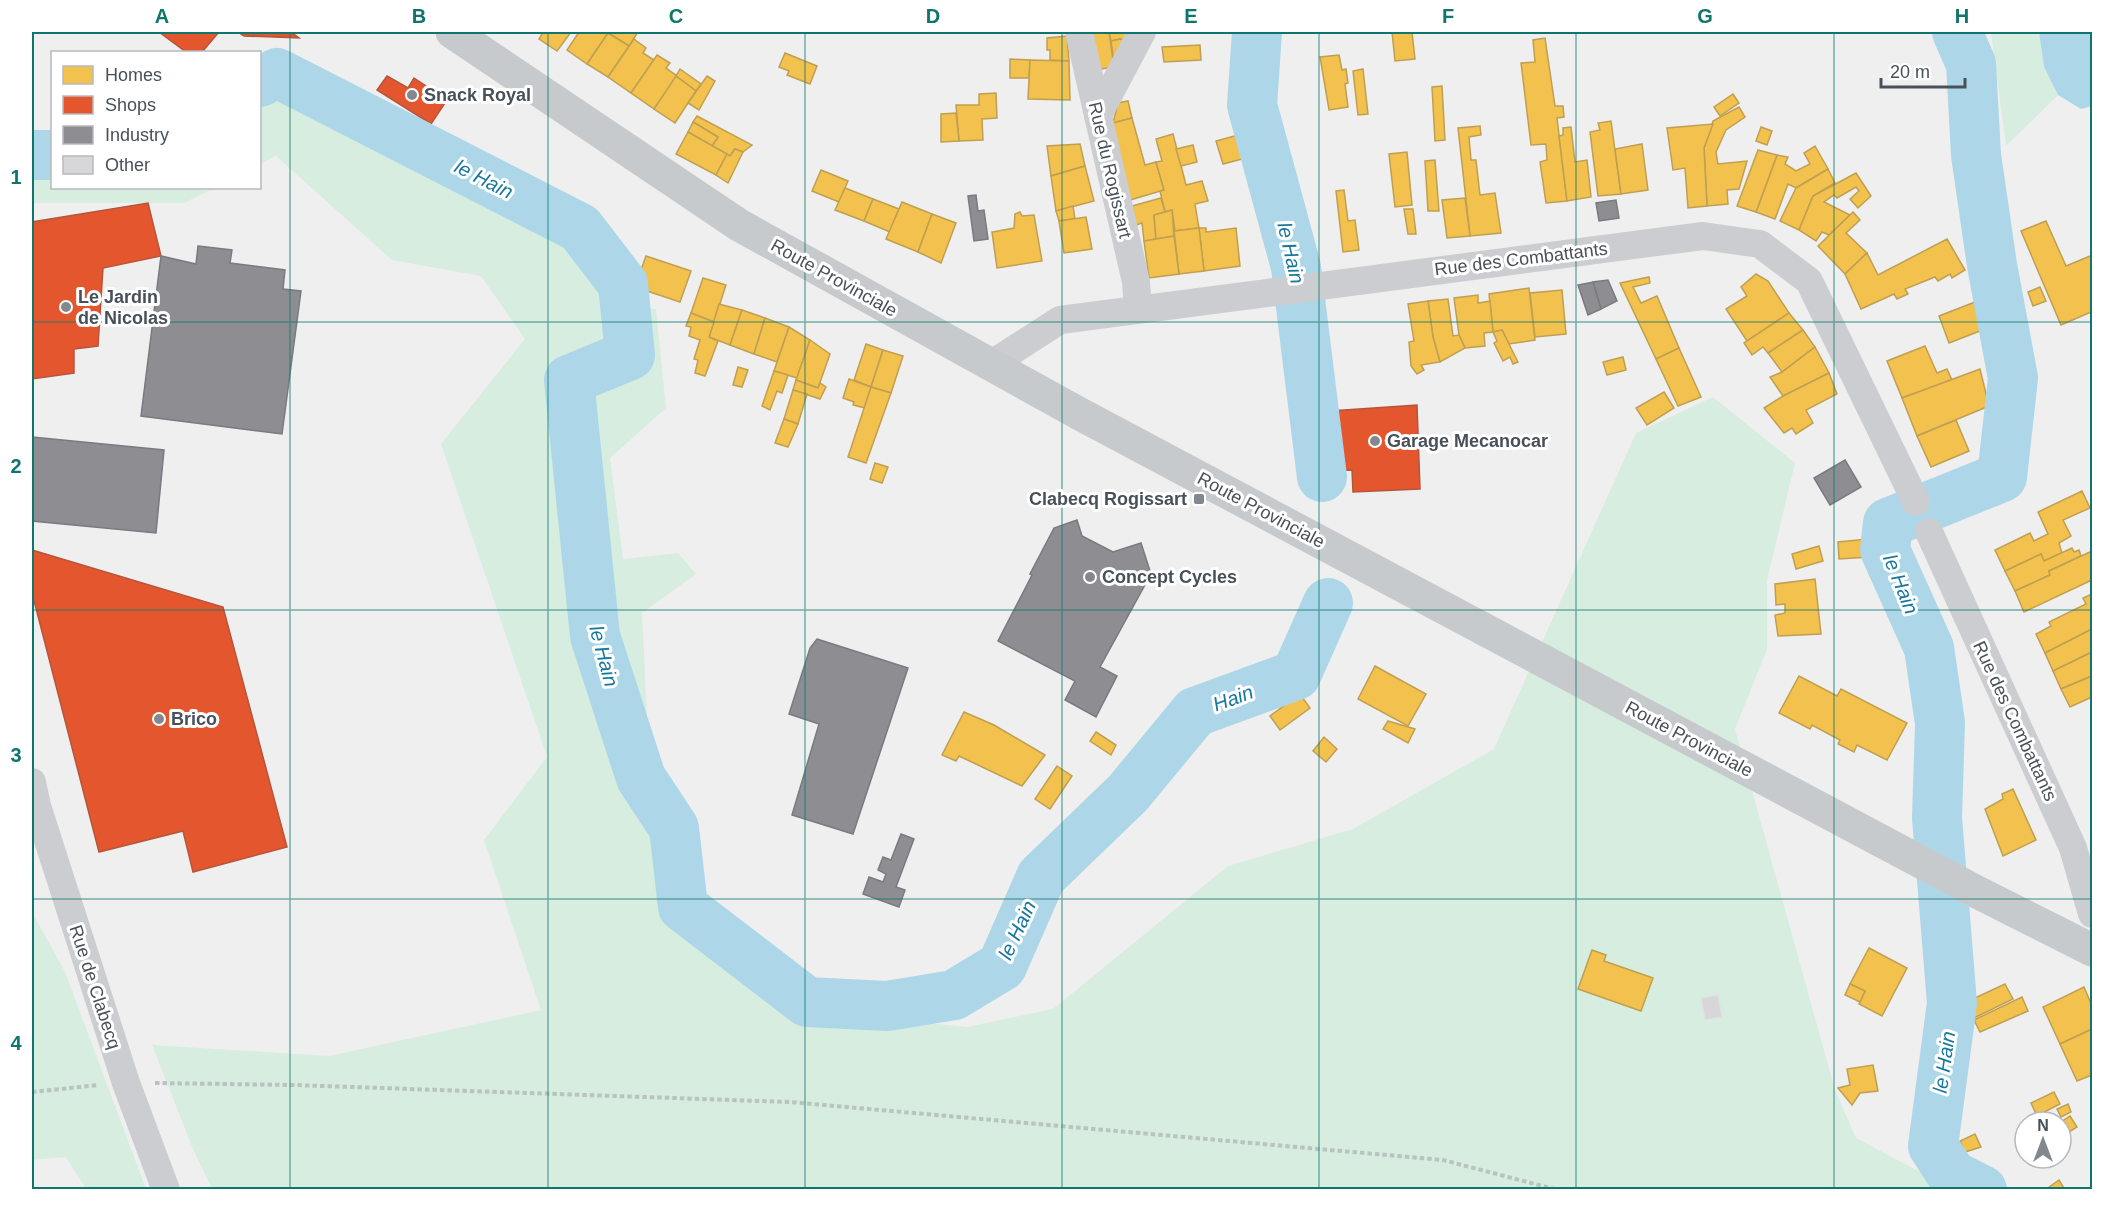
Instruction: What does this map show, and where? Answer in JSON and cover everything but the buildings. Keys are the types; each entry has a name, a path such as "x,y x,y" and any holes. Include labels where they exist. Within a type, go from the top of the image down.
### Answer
{"main road":[{"name":"Route Provinciale","path":"452,32 739,225 990,365 1977,892 2092,950"}],"street":[{"name":"Rue du Rogissart","path":"1079,32 1136,282 1138,309"},
{"path":"1098,115 1142,32"},
{"name":"Rue des Combattants","path":"990,365 1060,320 1703,236 1760,244 1809,281 1916,502"},
{"name":"Rue des Combattants","path":"1929,532 2073,848 2092,914"},
{"name":"Rue de Clabecq","path":"33,799 126,1083 166,1190"}],"path":[{"path":"32,1092 126,1083 294,1085 790,1102 1443,1160 1558,1190"}],"green space":[{"path":"1991,32 2039,32 2044,67 2058,95 2006,146"},
{"path":"261,83 360,114 558,238 612,305 656,309 666,408 610,458 623,559 678,553 696,574 642,613 648,738 625,789 654,813 666,894 699,943 776,1007 967,1027 1053,1009 1228,866 1353,829 1494,749 1636,433 1713,397 1795,463 1767,580 1767,649 1735,729 1835,1090 1856,1138 1952,1189 212,1189 193,1149 152,1045 329,1056 541,1010 484,840 547,757 441,444 525,339 481,276 392,260 276,156 261,164"},
{"path":"32,166 51,166 51,189 212,189 184,203 32,203"},
{"path":"32,912 65,972 146,1189 86,1189 66,1157 32,1160"}],"water":[{"path":"2039,32 2092,32 2092,106 2081,109 2058,95 2044,67"}],"waterway":[{"name":"le Hain","path":"1257,32 1252,105 1296,267 1322,477"},
{"name":"le Hain","path":"1957,32 1971,64 1976,155 1992,265 2013,378 2002,477 1888,523 1885,550 1929,648 1940,723 1937,818 1952,1003 1933,1146 1952,1175 1982,1190"},
{"name":"le Hain","path":"261,81 277,73 580,228 623,284 630,355 569,380 595,636 641,778 674,828 683,907 807,1002 887,1006 954,995 1002,966 1041,877 1128,793 1195,712 1296,675 1328,603"},
{"name":"le Hain","path":"32,155 51,155"}],"place":[{"name":"Snack Royal","path":"412,95"},
{"name":"Le Jardin de Nicolas","path":"66,307"},
{"name":"Garage Mecanocar","path":"1375,441"},
{"name":"Clabecq Rogissart","path":"1199,499"},
{"name":"Concept Cycles","path":"1090,577"},
{"name":"Brico","path":"159,719"}],"water label":[{"name":"Hain","path":"1233,698"}]}
